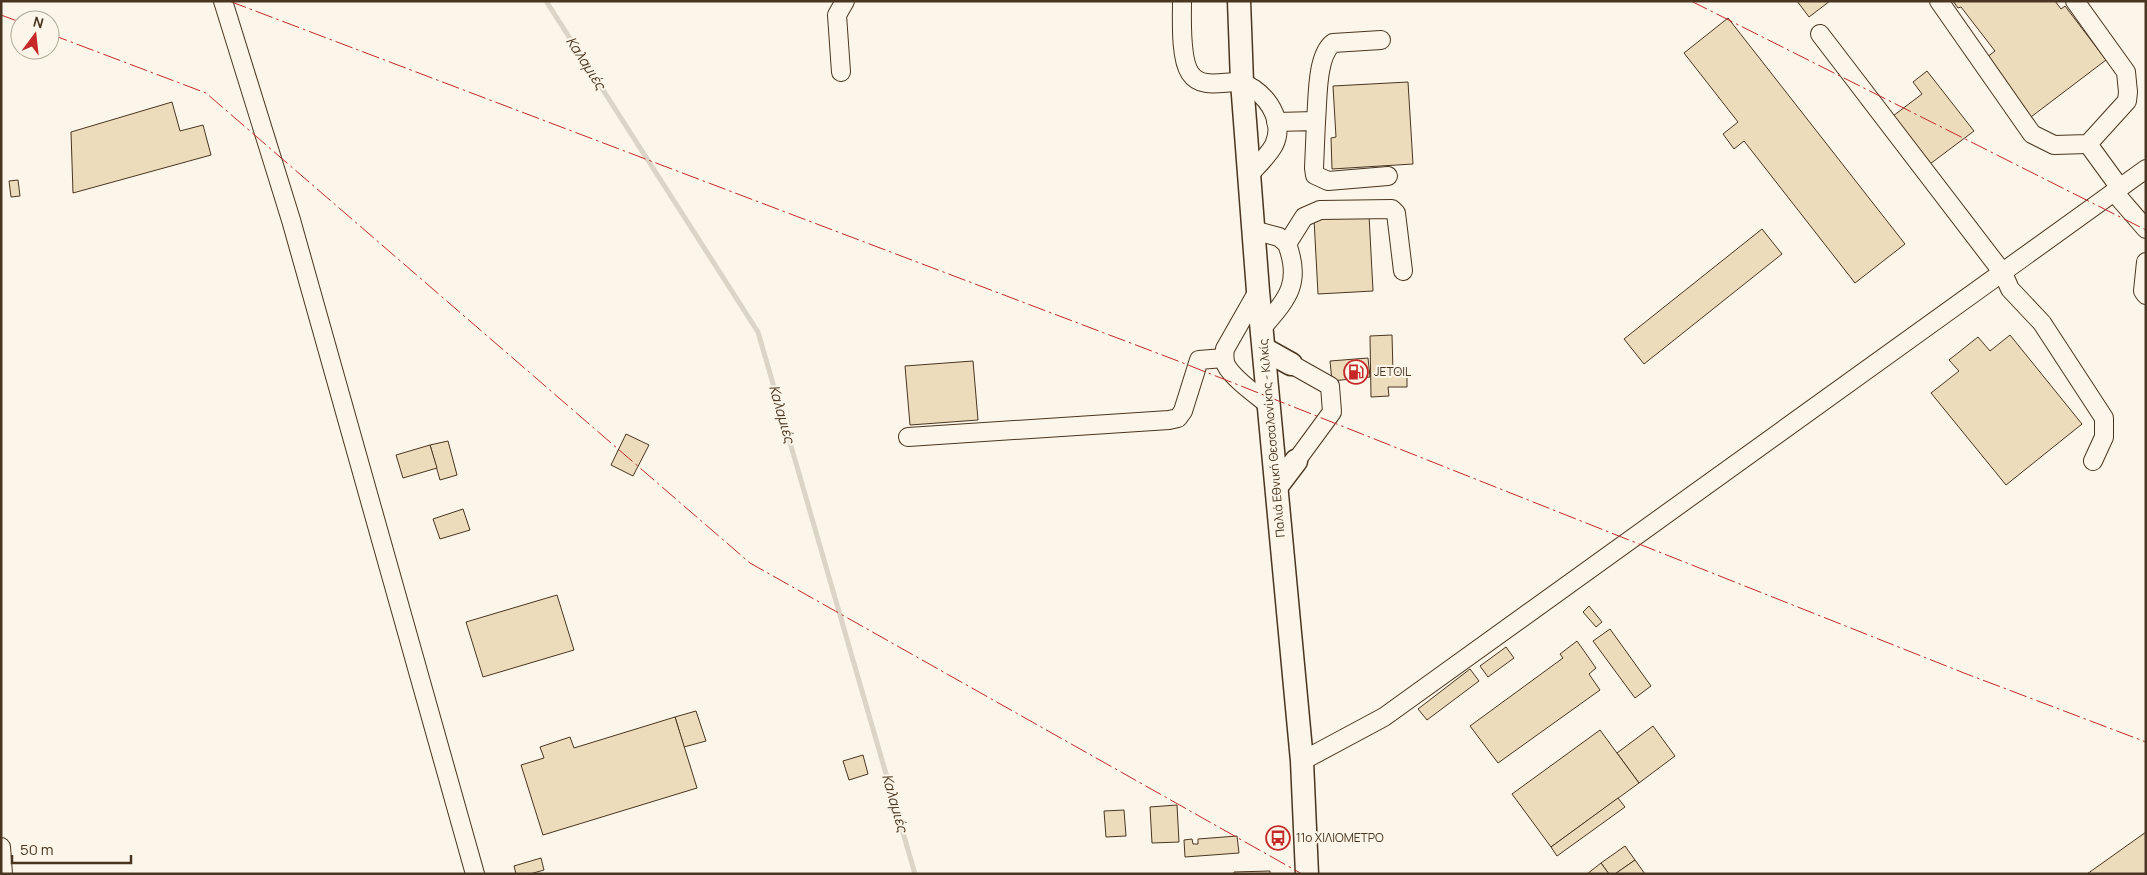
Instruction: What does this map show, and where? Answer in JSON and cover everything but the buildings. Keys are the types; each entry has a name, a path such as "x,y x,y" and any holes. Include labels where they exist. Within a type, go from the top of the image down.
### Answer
{"main road":[{"name":"Παλιά Εθνική Θεσσαλονίκης - Κιλκίς","path":"1239,1 1242,82 1258,291 1302,761 1307,874"},
{"path":"1263,338 1291,364"},
{"path":"1277,486 1296,461"}],"street":[{"path":"222,1 292,220 475,874"},
{"path":"840,72 837,15 845,1"},
{"path":"1182,1 1184,58 1189,72 1196,80 1208,83 1242,82 1268,101 1274,110 1276,122 1274,145 1249,175"},
{"path":"1939,1 2032,134 2054,145 2088,144 2127,101 2126,72 2075,1"},
{"path":"1820,34 2003,272 2010,289 2042,323 2104,418 2104,437 2093,461"},
{"path":"1381,40 1332,43 1328,47 1322,60 1314,168 1315,175 1328,181 1388,176"},
{"path":"1276,122 1316,121"},
{"path":"2088,144 2117,190 2146,229"},
{"path":"1302,761 1384,717 2146,169"},
{"path":"1287,244 1304,217 1320,210 1392,209 1396,213 1403,271"},
{"path":"1254,230 1279,237 1287,244 1293,281 1286,301 1263,338"},
{"path":"2146,262 2143,291 2146,295"},
{"path":"1258,291 1225,349 1224,358 1226,366 1270,406"},
{"path":"908,437 1178,418 1184,411 1199,360 1224,358"},
{"path":"1291,364 1330,386 1332,412 1296,461"},
{"path":"1,847 3,874"}],"waterway":[{"name":"Καλαμιές","path":"546,1 758,332 915,874"}],"power":[{"path":"229,1 1178,361 1964,673 2146,742"},
{"path":"1691,1 2146,230"},
{"path":"1,15 10,18"},
{"path":"60,38 206,93 750,563 1302,874"}],"place":[{"name":"JETOIL","path":"1356,372"},
{"name":"11ο ΧΙΛΙΟΜΕΤΡΟ","path":"1278,838"}]}
